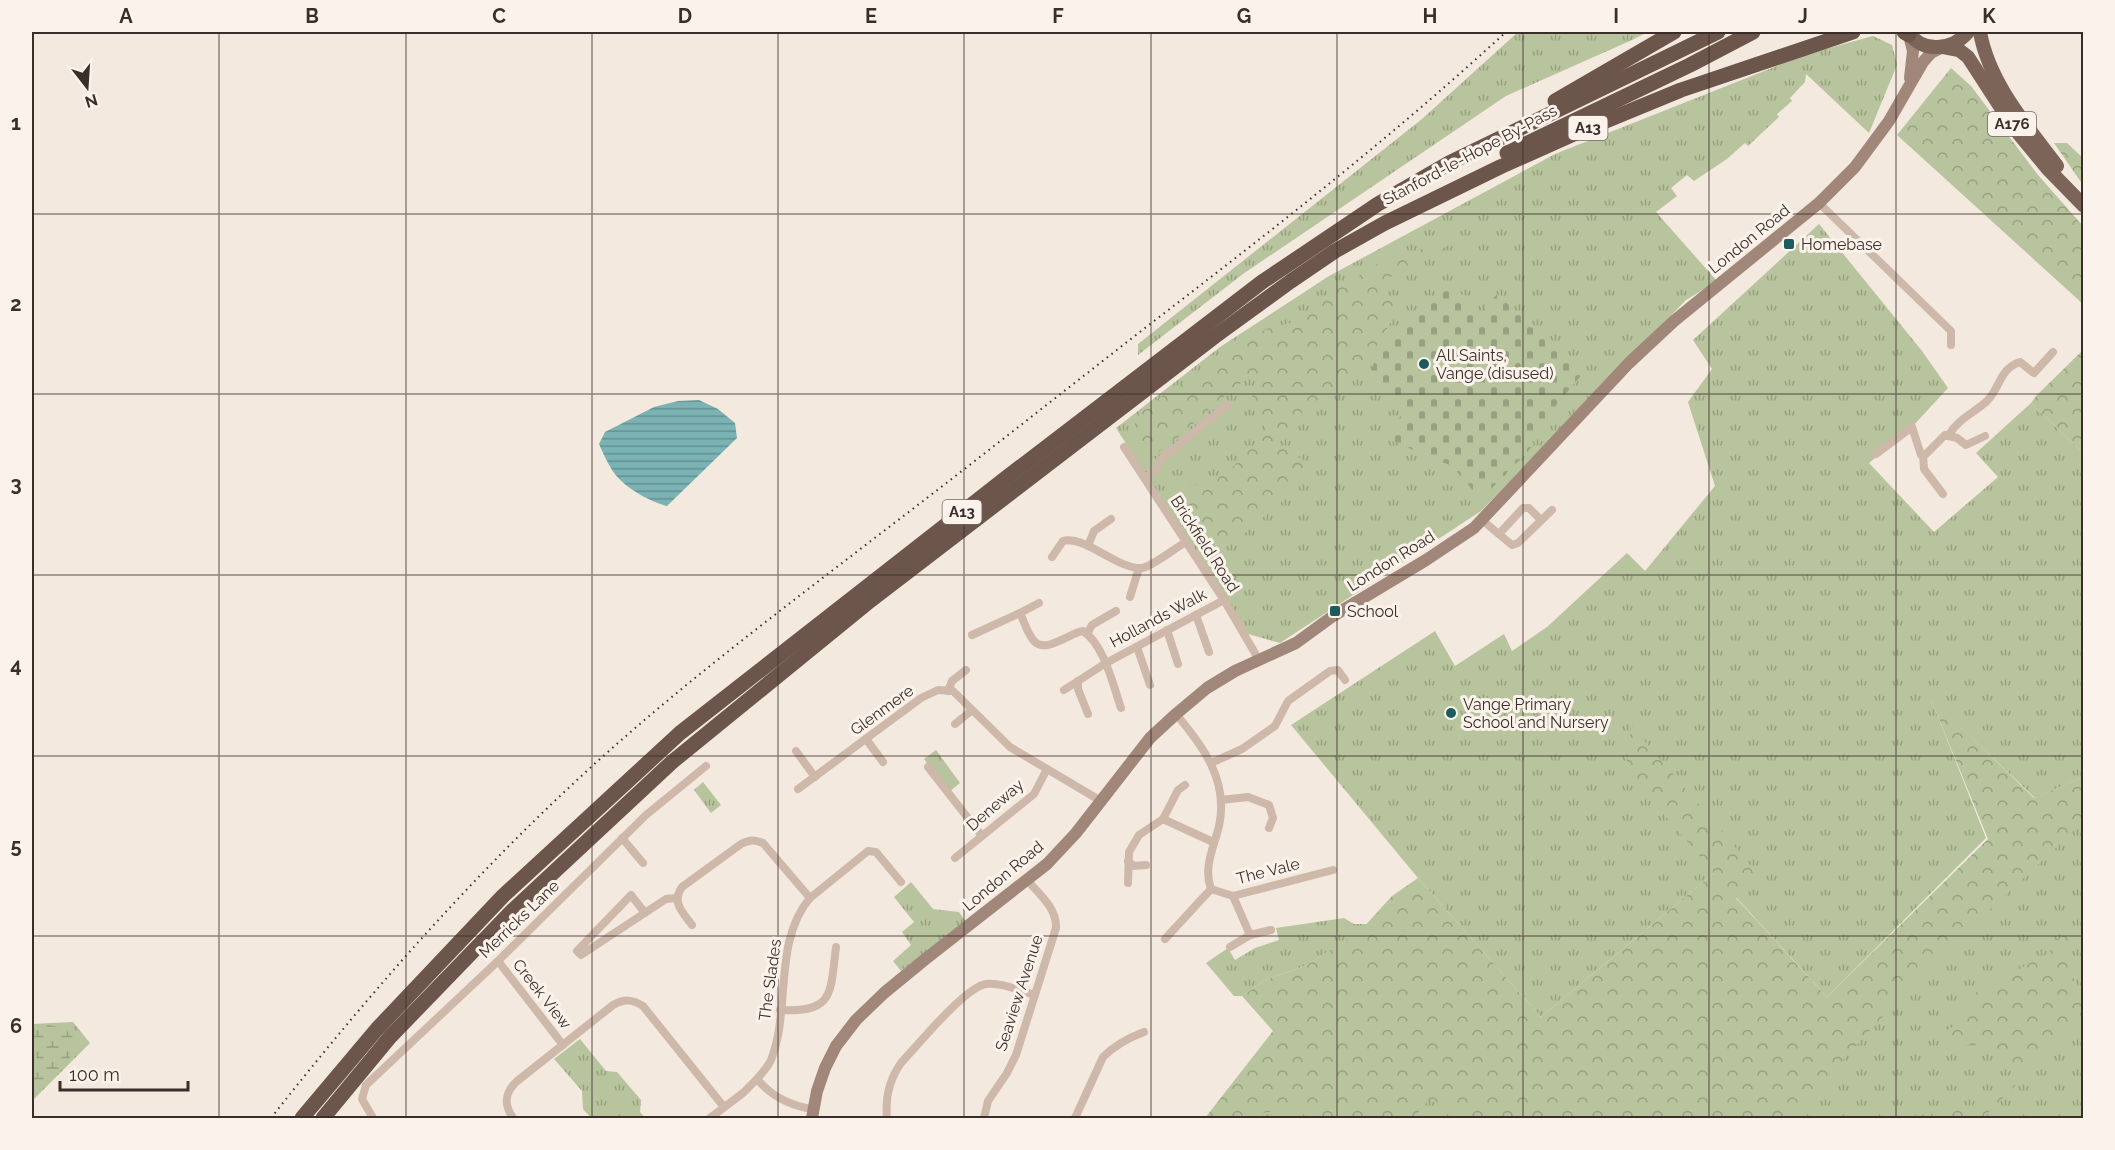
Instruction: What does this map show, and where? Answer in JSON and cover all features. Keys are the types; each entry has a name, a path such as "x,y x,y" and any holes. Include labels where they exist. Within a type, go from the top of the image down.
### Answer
{"highway":[{"name":"A13","path":"302,1119 377,1029 503,896 680,733 1006,478 1262,282 1378,204 1674,32"},
{"name":"A13","path":"1449,163 1718,32"},
{"name":"Stanford-le-Hope By-Pass","path":"1335,251 1417,200 1472,171 1753,32"},
{"name":"A13","path":"323,1119 390,1037 512,911 672,762 871,600 1215,337 1335,251 1446,193 1611,118 1681,90 1853,32"}],"main road":[{"path":"1943,46 1955,43 1968,32"},
{"name":"A176","path":"1980,32 1985,52 1995,75 2017,112 2084,204"},
{"name":"A176","path":"1989,32 2002,75 2047,153"},
{"name":"A176","path":"1907,33 1914,40 1928,47 1943,46 1959,50 1968,57 2014,128 2047,168 2084,204"},
{"name":"London Road","path":"1907,33 1913,57 1908,85"},
{"name":"London Road","path":"813,1114 821,1077 832,1053 856,1020 907,974 1047,864 1076,833 1133,758 1176,714 1207,688 1235,671 1296,643 1333,616 1464,534 1482,520 1629,363 1674,321 1819,203 1855,167 1889,121 1908,85 1927,57 1943,46"}],"street":[{"path":"1819,203 1951,331 1951,345"},
{"path":"1948,436 1954,426 1986,402 2010,365 2020,362 2034,373 2053,352"},
{"path":"1145,478 1157,468 1159,461 1227,405"},
{"path":"1876,454 1912,427 1921,455 1923,454 1924,470 1943,494"},
{"path":"1923,454 1945,435 1957,438 1966,445 1985,436"},
{"name":"Brickfield Road","path":"1124,447 1224,600 1259,660"},
{"path":"1499,534 1523,508 1529,508 1541,520"},
{"path":"1482,520 1512,545 1518,543 1552,510"},
{"path":"1088,546 1094,531 1111,519"},
{"path":"1052,557 1065,540 1088,546 1139,568 1147,566 1186,542"},
{"path":"1130,597 1139,568"},
{"name":"Hollands Walk","path":"1064,690 1106,663 1224,600"},
{"path":"972,634 1039,603"},
{"path":"1087,634 1092,625 1116,611"},
{"name":"Hollands Walk","path":"1020,613 1035,643 1042,646 1083,631 1106,663"},
{"path":"1196,615 1209,652"},
{"path":"1167,630 1178,664"},
{"path":"1137,646 1150,685"},
{"path":"1106,663 1121,708"},
{"path":"966,670 952,681 948,691 953,691 1010,747 1101,801"},
{"path":"1211,763 1242,749 1275,726 1288,701 1330,671 1338,670 1345,680"},
{"path":"1078,681 1078,689 1088,714"},
{"name":"Glenmere","path":"798,789 921,698 938,690 948,691"},
{"path":"955,724 971,711"},
{"path":"1165,939 1211,889 1207,878 1213,842 1219,825 1221,800 1211,763 1198,741 1176,714"},
{"path":"866,739 884,762"},
{"path":"796,751 815,777"},
{"name":"Merricks Lane","path":"373,1119 362,1099 366,1084 498,962 646,815 706,766"},
{"path":"928,767 982,836"},
{"name":"Deneway","path":"955,858 1034,794 1047,769"},
{"path":"1128,883 1129,852 1139,835 1163,819 1178,790 1185,785"},
{"path":"1221,800 1248,797 1269,805 1273,818 1269,828"},
{"path":"1273,818 1283,816"},
{"path":"1163,819 1213,842"},
{"path":"622,838 643,863"},
{"path":"693,925 680,909 677,898 682,887 741,844 756,840 763,843 810,898"},
{"name":"The Slades","path":"710,1119 743,1093 770,1062 790,938 802,907 868,851 876,852 901,882"},
{"path":"1128,861 1134,866 1146,865"},
{"name":"The Vale","path":"1211,889 1233,896 1333,870"},
{"name":"Seaview Avenue","path":"984,1119 988,1101 1007,1073 1016,1054 1054,935 1056,922 1052,910 1027,880"},
{"path":"645,913 631,894 577,951 581,955 645,913 666,899 677,898"},
{"path":"1233,896 1250,935"},
{"path":"1230,947 1250,935 1271,930"},
{"path":"780,1010 802,1011 820,1005 827,999 831,988 836,947"},
{"name":"Creek View","path":"498,962 563,1045"},
{"path":"887,1119 889,1084 893,1074 968,993 982,985 993,984 1035,995"},
{"path":"513,1119 506,1108 509,1089 621,1001 637,1002 652,1017 724,1107"},
{"path":"1075,1119 1103,1057 1129,1037 1144,1032"},
{"path":"757,1079 776,1096 813,1114"}],"green space":[{"path":"1518,32 1648,32 1506,96 1243,274 1138,355 1138,344 1422,119"},
{"path":"1873,36 1892,45 1897,65 1869,133 1806,74 1805,82 1790,98 1792,101 1777,114 1779,117 1748,146 1745,143 1727,159 1694,181 1687,175 1671,188 1677,196 1656,212 1717,281 1686,300 1481,511 1280,643 1248,634 1116,428 1220,347 1329,276 1555,154 1807,54"},
{"path":"1951,68 1971,86 2038,175 2083,226 2083,304 1897,135"},
{"path":"2054,143 2067,143 2083,158 2083,185"},
{"path":"1819,224 1922,351 1948,388 1912,427 1869,463 1934,532 1998,477 1976,453 2031,403 2083,453 2083,777 2035,798 1931,699 1986,838 1827,997 1714,873 1541,1017 1418,878 1291,725 1435,631 1455,666 1504,634 1512,651 1547,627 1627,553 1645,571 1715,486 1688,402 1712,369 1693,340"},
{"path":"1453,239 1444,250 1387,279 1385,292 1399,308 1359,376 1308,406 1277,442 1310,465 1301,485 1239,538 1212,556 1202,556 1173,506 1191,486 1209,482 1231,469 1265,433 1264,416 1251,399 1260,381 1250,376 1173,442 1155,454 1135,446 1128,438 1142,409 1266,329 1297,321 1322,299 1385,259"},
{"path":"1452,286 1482,312 1497,294 1583,373 1529,438 1534,444 1485,495 1477,495 1452,466 1385,438 1403,413 1381,387 1372,368 1386,343 1396,332 1417,312"},
{"path":"2083,350 2083,453 2031,403"},
{"path":"1930,697 2034,798 2083,777 2083,822 1919,977 1790,1118 1461,1118 1429,1099 1414,1118 1314,1118 1302,1108 1205,1118 1273,1031 1242,996 1265,980 1305,966 1360,931 1392,896 1418,878 1541,1017 1714,873 1626,770 1631,725 1758,874 1736,898 1827,997 1988,839"},
{"path":"936,750 960,783 949,792 924,759"},
{"path":"703,782 721,805 711,813 694,790"},
{"path":"2083,807 2083,1118 1205,1118 1541,1033 1829,1024"},
{"path":"911,882 933,909 959,912 966,922 901,971 893,961 911,945 902,932 914,922 894,897"},
{"path":"1344,918 1354,924 1367,924 1361,931 1305,966 1265,980 1242,996 1234,996 1206,963 1228,948 1235,960 1255,948 1279,940 1276,928"},
{"path":"2063,936 2073,938 2071,970 2082,993 2084,1004 2070,1026 2048,1051 2036,1060 2008,1065 1992,1049 1976,1045 1952,1044 1942,1040 1942,1033 1959,1020 1975,993 2049,953 2053,942"},
{"path":"73,1022 90,1043 32,1101 32,1024"},
{"path":"40,1024 60,1028 71,1035 74,1044 64,1067 32,1098 32,1069 37,1060 31,1044 31,1031 32,1026"},
{"path":"580,1039 606,1071 617,1072 641,1100 640,1112 645,1118 591,1118 583,1109 582,1091 554,1059"},
{"path":"2013,1079 2015,1086 1983,1118 1895,1118 1965,1108 1988,1095 1996,1084"}],"water":[{"path":"699,400 718,409 735,423 737,438 667,506 652,501 629,488 612,470 599,444 605,432 654,407 678,401"}],"railway":[{"path":"271,1118 396,967 484,871 577,780 626,736 748,636 1289,216 1421,108 1506,32"}],"place":[{"name":"Homebase","path":"1789,244"},
{"name":"All Saints, Vange (disused)","path":"1424,364"},
{"name":"School","path":"1335,611"},
{"name":"Vange Primary School and Nursery","path":"1451,713"}]}
